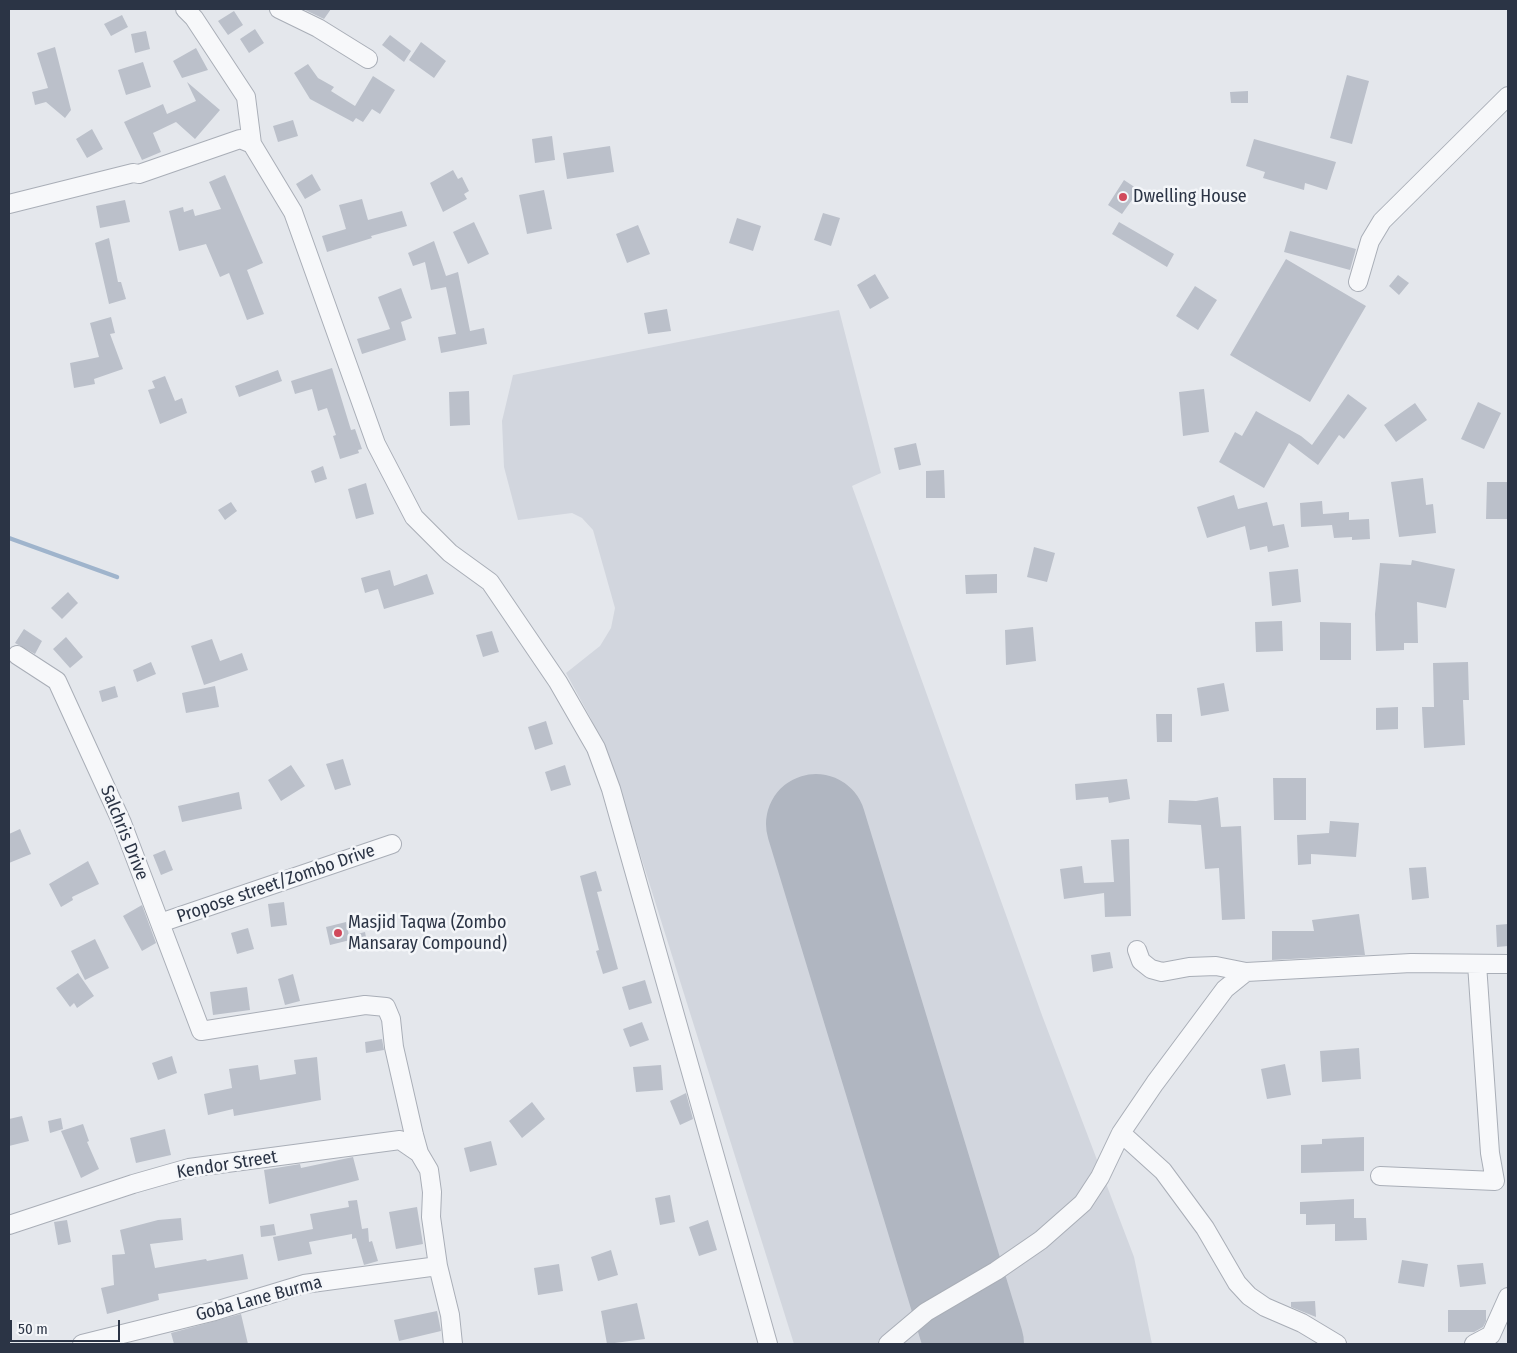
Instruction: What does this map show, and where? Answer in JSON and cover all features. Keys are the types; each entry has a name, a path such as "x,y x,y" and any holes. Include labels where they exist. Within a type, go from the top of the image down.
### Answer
{"street":[{"path":"186,9 194,18 246,97 252,144 293,212 376,444 414,517 450,553 490,582 558,682 596,748 611,788 768,1344"},
{"path":"279,9 318,28 368,59"},
{"path":"1358,282 1370,241 1382,220 1508,96"},
{"path":"9,204 133,172 139,174 240,139 252,144"},
{"name":"Salchris Drive","path":"17,654 57,681 122,823 201,1032 365,1005 386,1007 391,1019 400,1076 419,1153"},
{"name":"Propose street/Zombo Drive","path":"160,923 392,844"},
{"path":"1136,950 1141,961 1151,969 1162,972 1189,967 1216,966 1246,972 1364,965 1508,964"},
{"path":"1380,1176 1501,1181 1490,1153 1477,964"},
{"path":"888,1344 926,1312 996,1271 1062,1223 1091,1194 1121,1133 1225,989 1246,972"},
{"path":"1121,1133 1163,1172 1211,1236 1237,1283 1249,1296 1265,1307 1302,1323 1337,1344"},
{"name":"Kendor Street","path":"9,1225 189,1168 400,1140 419,1153"},
{"path":"419,1153 429,1170 432,1192 431,1217 438,1266 450,1315 453,1344"},
{"name":"Goba Lane Burma","path":"82,1344 215,1311 304,1284 438,1266"},
{"path":"1474,1344 1491,1335 1508,1297"}],"shaded area":[{"path":"839,310 881,473 852,486 1043,1018 1134,1257 1152,1344 794,1344 615,774 590,717 566,673 600,646 611,628 615,608 593,530 582,518 572,513 518,520 504,467 502,421 513,375"}],"building":[{"path":"303,9 331,9 324,19"},
{"path":"234,11 243,25 228,35 218,21"},
{"path":"122,15 128,27 111,36 104,24"},
{"path":"255,29 264,43 249,53 240,39"},
{"path":"146,31 150,49 135,53 131,34"},
{"path":"390,35 411,51 404,62 382,45"},
{"path":"421,42 446,61 434,78 409,60"},
{"path":"55,47 71,110 65,118 46,102 35,105 32,92 48,88 37,53"},
{"path":"196,48 208,70 182,78 173,61"},
{"path":"143,62 151,87 126,95 118,70"},
{"path":"308,64 318,78 334,87 331,91 355,106 373,76 395,90 380,114 372,109 363,122 356,118 353,122 310,99 294,73"},
{"path":"1347,75 1369,81 1352,144 1330,138"},
{"path":"187,82 220,110 195,139 176,122 153,133 161,152 142,160 124,122 163,104 167,114 196,101"},
{"path":"1248,91 1248,103 1231,103 1230,92"},
{"path":"293,120 298,136 278,142 273,126"},
{"path":"92,129 103,149 87,158 76,139"},
{"path":"552,136 555,160 535,163 532,139"},
{"path":"1254,139 1336,162 1327,190 1305,183 1304,190 1263,178 1265,172 1246,166"},
{"path":"610,146 614,172 567,179 563,153"},
{"path":"453,170 458,179 462,177 469,191 464,194 467,199 443,212 430,183"},
{"path":"312,174 321,190 305,199 296,184"},
{"path":"225,175 263,263 247,270 264,314 247,320 229,273 220,277 206,244 179,251 169,211 183,207 184,212 193,209 195,216 221,209 209,182"},
{"name":"Dwelling House","path":"1124,180 1139,190 1122,214 1108,205"},
{"path":"544,190 552,229 527,234 519,195"},
{"path":"362,199 368,220 402,211 407,226 371,236 372,238 327,252 322,236 346,229 339,205"},
{"path":"125,200 130,222 100,228 96,206"},
{"path":"823,213 840,218 831,246 814,240"},
{"path":"737,218 761,226 753,251 729,243"},
{"path":"474,222 489,254 468,264 453,232"},
{"path":"1119,222 1174,254 1167,267 1112,234"},
{"path":"638,225 650,254 627,263 616,234"},
{"path":"1290,231 1356,249 1350,270 1284,252"},
{"path":"109,238 118,282 121,282 126,299 109,304 95,243"},
{"path":"434,241 446,276 458,272 470,331 484,328 487,344 441,353 438,337 456,334 446,287 431,290 425,262 413,266 408,253"},
{"path":"1286,259 1366,306 1310,402 1230,355"},
{"path":"875,274 889,298 870,309 857,285"},
{"path":"1398,275 1409,283 1399,295 1389,286"},
{"path":"1195,286 1217,300 1198,330 1176,316"},
{"path":"401,288 412,318 401,322 406,340 362,354 357,339 390,329 378,297"},
{"path":"667,309 671,331 648,334 644,313"},
{"path":"111,317 115,333 110,334 123,369 94,379 95,384 74,388 70,363 99,357 90,323"},
{"path":"332,368 351,430 355,429 362,449 358,450 359,453 340,459 333,436 336,435 327,408 318,411 312,389 295,394 291,381"},
{"path":"278,370 282,381 239,397 235,386"},
{"path":"165,376 175,401 182,398 187,413 160,424 148,390 155,388 152,381"},
{"path":"1204,389 1209,432 1183,436 1179,392"},
{"path":"469,391 470,425 450,426 449,392"},
{"path":"1348,394 1367,408 1344,439 1339,435 1318,465 1289,443 1264,488 1219,462 1235,432 1242,436 1256,411 1301,436 1312,445"},
{"path":"1478,402 1501,413 1484,449 1461,439"},
{"path":"1415,403 1427,420 1396,442 1384,425"},
{"path":"916,443 921,465 899,470 894,448"},
{"path":"323,466 327,479 315,483 311,471"},
{"path":"944,470 945,498 926,498 926,471"},
{"path":"1423,478 1426,505 1433,504 1436,533 1399,537 1391,482"},
{"path":"1487,482 1508,482 1508,519 1486,519"},
{"path":"366,483 374,514 356,519 348,489"},
{"path":"1234,495 1238,509 1267,502 1273,526 1284,524 1289,547 1268,552 1267,546 1250,550 1245,526 1207,538 1197,507"},
{"path":"1322,501 1323,514 1349,512 1349,520 1369,519 1370,539 1334,538 1332,525 1301,527 1300,503"},
{"path":"231,502 237,511 225,520 218,510"},
{"path":"1034,547 1055,553 1047,582 1027,577"},
{"path":"1412,560 1455,569 1446,608 1417,602 1418,643 1404,643 1404,650 1376,651 1375,614 1380,563 1411,565"},
{"path":"1298,569 1301,602 1272,606 1269,572"},
{"path":"390,570 394,586 427,574 434,594 384,609 378,589 365,593 361,578"},
{"path":"997,574 997,593 966,594 965,575"},
{"path":"68,592 78,603 62,619 51,608"},
{"path":"1282,621 1283,651 1256,652 1255,622"},
{"path":"1320,622 1351,623 1351,660 1320,660"},
{"path":"1033,627 1036,661 1006,665 1005,630"},
{"path":"24,629 42,641 35,654 15,643"},
{"path":"492,631 499,652 483,657 476,635"},
{"path":"66,637 83,657 70,668 53,649"},
{"path":"212,639 220,661 242,653 248,670 204,685 191,646"},
{"path":"151,662 156,674 137,682 133,670"},
{"path":"1468,662 1469,700 1463,700 1465,745 1424,748 1422,707 1434,707 1433,663"},
{"path":"1224,683 1229,711 1201,716 1197,688"},
{"path":"115,686 118,697 102,702 99,691"},
{"path":"215,686 219,707 186,713 182,693"},
{"path":"1398,707 1398,729 1376,730 1376,708"},
{"path":"1156,714 1172,714 1172,742 1157,742"},
{"path":"546,721 553,744 535,750 528,727"},
{"path":"343,759 351,785 335,790 326,764"},
{"path":"291,765 305,786 281,801 268,780"},
{"path":"565,765 571,785 551,791 545,772"},
{"path":"1273,778 1306,778 1306,820 1274,820"},
{"path":"1127,779 1130,799 1109,803 1108,797 1076,800 1075,784"},
{"path":"239,792 242,809 182,822 178,806"},
{"path":"1218,797 1221,827 1241,826 1245,919 1222,920 1219,868 1205,869 1201,825 1168,823 1169,800 1196,801"},
{"path":"1330,821 1359,823 1356,857 1311,854 1311,864 1298,865 1297,835 1329,833"},
{"path":"20,829 31,854 9,863 9,834"},
{"path":"1129,839 1131,916 1105,917 1104,893 1064,899 1060,869 1082,866 1084,883 1114,882 1111,840"},
{"path":"165,850 173,870 161,875 153,855"},
{"path":"88,861 99,884 72,897 73,900 61,907 49,884"},
{"path":"1426,867 1429,898 1412,900 1409,868"},
{"path":"596,871 602,891 597,892 618,969 603,974 596,951 599,950 580,876"},
{"path":"284,902 287,925 271,927 268,904"},
{"path":"142,905 156,943 142,951 123,916"},
{"path":"1359,914 1365,955 1272,960 1272,931 1314,931 1312,920"},
{"name":"Masjid Taqwa (Zombo Mansaray Compound)","path":"346,922 350,940 330,945 326,927"},
{"path":"1508,924 1508,946 1497,947 1496,925"},
{"path":"248,928 254,949 237,954 231,933"},
{"path":"365,932 368,947 357,950 353,935"},
{"path":"95,939 109,968 85,980 71,951"},
{"path":"1110,952 1113,968 1093,972 1091,955"},
{"path":"78,973 94,996 77,1008 74,1003 70,1007 56,988"},
{"path":"293,974 300,1001 285,1005 278,979"},
{"path":"645,980 652,1003 629,1010 622,987"},
{"path":"247,987 250,1010 213,1015 210,992"},
{"path":"642,1022 649,1040 630,1047 623,1029"},
{"path":"382,1039 384,1050 366,1053 365,1042"},
{"path":"1359,1048 1361,1079 1322,1082 1320,1051"},
{"path":"172,1056 177,1073 158,1080 152,1063"},
{"path":"317,1057 321,1100 234,1116 233,1109 208,1115 204,1094 232,1088 229,1069 258,1065 260,1080 296,1074 294,1060"},
{"path":"1285,1064 1291,1095 1267,1099 1261,1069"},
{"path":"661,1065 663,1090 636,1092 633,1067"},
{"path":"686,1093 693,1119 680,1125 670,1101"},
{"path":"532,1102 545,1119 522,1138 509,1121"},
{"path":"22,1116 29,1141 9,1146 9,1119"},
{"path":"61,1118 63,1129 50,1133 48,1121"},
{"path":"83,1124 89,1141 87,1142 99,1169 81,1178 61,1131"},
{"path":"165,1129 171,1155 136,1163 130,1138"},
{"path":"1364,1137 1364,1171 1301,1173 1301,1145 1322,1144 1322,1139"},
{"path":"491,1141 497,1165 470,1172 464,1148"},
{"path":"353,1157 359,1180 269,1204 264,1170 300,1164 301,1168"},
{"path":"670,1195 675,1222 660,1225 655,1198"},
{"path":"1354,1199 1354,1218 1366,1218 1367,1240 1335,1241 1335,1224 1306,1225 1306,1214 1300,1214 1300,1202"},
{"path":"357,1200 362,1229 368,1228 369,1242 372,1241 378,1261 364,1265 356,1238 352,1239 352,1234 309,1242 312,1254 278,1261 273,1237 313,1229 310,1214 349,1207 348,1201"},
{"path":"417,1207 423,1244 396,1249 389,1212"},
{"path":"181,1218 183,1240 150,1244 155,1268 243,1254 248,1279 158,1294 159,1300 107,1314 101,1288 114,1285 112,1255 125,1254 120,1230 158,1220"},
{"path":"67,1220 71,1242 58,1245 54,1222"},
{"path":"708,1220 717,1250 699,1256 689,1227"},
{"path":"274,1224 276,1235 261,1237 260,1226"},
{"path":"611,1250 618,1275 598,1281 591,1257"},
{"path":"1402,1260 1428,1264 1424,1287 1398,1283"},
{"path":"1483,1263 1486,1284 1460,1287 1457,1265"},
{"path":"559,1264 563,1291 538,1295 534,1268"},
{"path":"1315,1301 1316,1317 1291,1307 1291,1302"},
{"path":"637,1303 645,1339 607,1344 601,1311"},
{"path":"1448,1310 1486,1310 1486,1321 1483,1327 1474,1332 1448,1332"},
{"path":"437,1311 441,1331 399,1341 394,1320"},
{"path":"241,1314 248,1344 174,1344 171,1333"}],"waterway":[{"path":"9,538 117,577"}],"runway":[{"path":"816,824 974,1344"}],"place":[{"name":"Dwelling House","path":"1123,197"},
{"name":"Masjid Taqwa (Zombo Mansaray Compound)","path":"338,933"}]}
